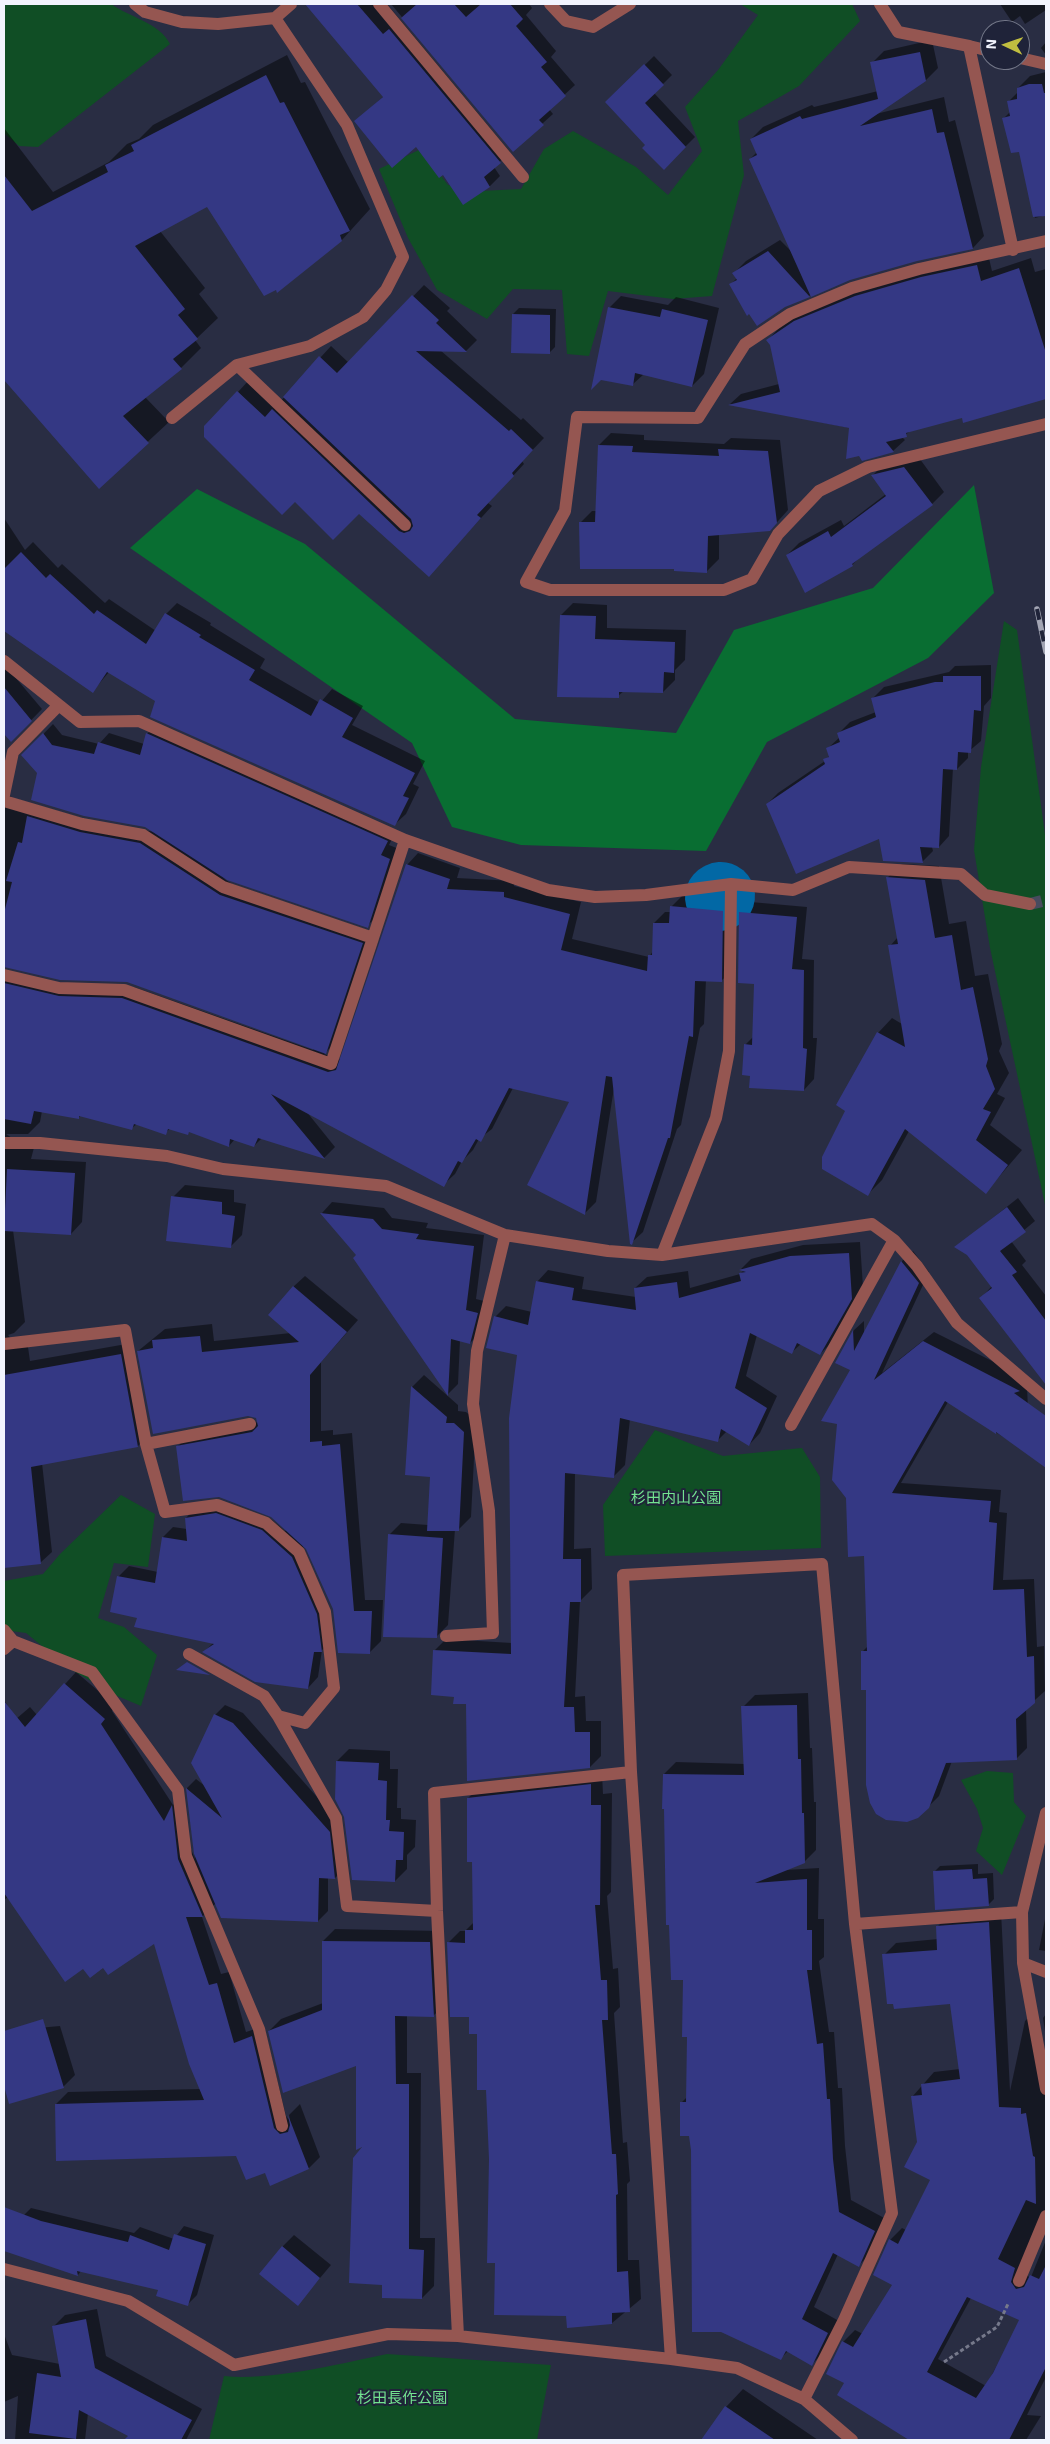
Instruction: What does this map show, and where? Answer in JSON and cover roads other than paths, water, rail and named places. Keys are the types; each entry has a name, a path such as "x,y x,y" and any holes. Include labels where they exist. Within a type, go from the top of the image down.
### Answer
{"street":[{"path":"135,4 146,12 182,22 218,24 275,18 291,4"},
{"path":"379,4 523,177"},
{"path":"550,4 566,21 593,27 630,4"},
{"path":"880,4 898,32 980,49"},
{"path":"172,418 237,365 310,346 363,317 386,290 403,258 346,125 275,18"},
{"path":"969,46 1013,250"},
{"path":"1030,60 1046,64"},
{"path":"1046,241 1013,250 919,269 852,288 790,314 745,344 698,418 577,417 564,510 526,582 550,590 724,590 752,579 778,534 819,491 868,467 1046,424"},
{"path":"237,365 405,525"},
{"path":"4,661 80,722 139,721 405,840 548,890 595,897 646,895 731,884 793,890 850,867 961,874 985,895 1030,904"},
{"path":"4,795 13,752 59,705"},
{"path":"4,801 82,824 143,835 223,887 372,938"},
{"path":"4,975 59,988 124,990 331,1064 405,840"},
{"path":"662,1254 716,1118 729,1051 731,884"},
{"path":"4,1143 40,1143 157,1155 223,1169 386,1186 505,1235 608,1251 662,1254 872,1224 894,1240 917,1266 956,1323 1046,1399"},
{"path":"446,1636 493,1633 489,1512 473,1404 478,1350 505,1235"},
{"path":"791,1425 894,1240"},
{"path":"4,1344 125,1330 146,1444 165,1512 218,1505 266,1523 299,1552 325,1612 334,1688 305,1723 278,1716"},
{"path":"146,1444 250,1424"},
{"path":"671,2359 631,1772 623,1575 822,1564 854,1924 892,2213 844,2320 804,2399"},
{"path":"4,1630 9,1645 92,1672 178,1790 186,1856 259,2029 282,2126"},
{"path":"188,1654 264,1696 278,1716 336,1818 347,1906 438,1911"},
{"path":"458,2336 434,1793 631,1772"},
{"path":"1046,1813 1022,1912 1023,1963 1046,2089"},
{"path":"854,1924 1022,1912"},
{"path":"1023,1963 1046,1972"},
{"path":"1018,2281 1046,2216"},
{"path":"4,2269 128,2302 234,2365 388,2334 458,2336 671,2359 736,2368 804,2399 852,2440"}],"tunnel":[{"path":"1030,904 1046,900"}],"railway":[{"path":"1037,609 1046,652"}],"park label":[{"name":"杉田内山公園","path":"676,1498"},
{"name":"杉田長作公園","path":"402,2398"}]}
